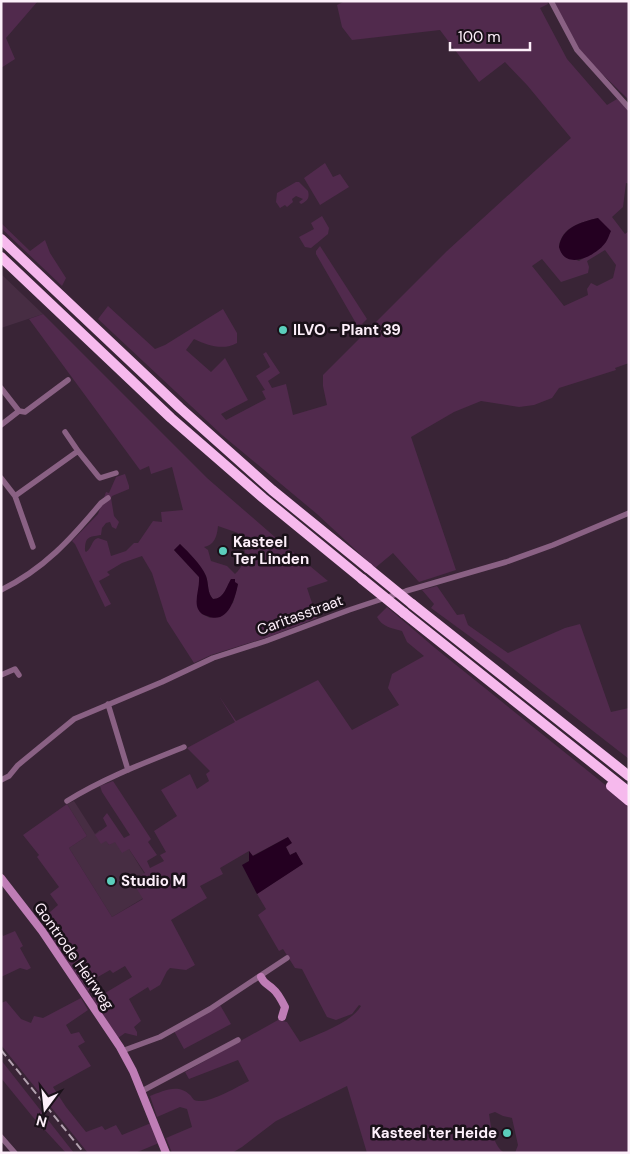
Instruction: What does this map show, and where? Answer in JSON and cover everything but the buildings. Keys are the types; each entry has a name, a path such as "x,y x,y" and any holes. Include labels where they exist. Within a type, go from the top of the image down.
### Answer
{"highway":[{"path":"1,239 180,408 272,490 629,776"},
{"path":"1,257 178,424 263,498 629,792"},
{"path":"413,620 436,645 629,801"}],"street":[{"path":"551,1 577,50 629,108"},
{"path":"1,425 68,380"},
{"path":"1,388 22,412"},
{"path":"65,432 100,478 116,473"},
{"path":"15,496 78,451"},
{"path":"1,478 15,496 33,547"},
{"path":"1,590 20,581 49,559 72,538 101,503 108,498"},
{"name":"Caritasstraat","path":"1,780 9,776 22,761 74,719 213,658 406,591 506,562 553,545 629,513"},
{"path":"1,675 15,669 19,675"},
{"path":"108,704 128,770"},
{"path":"67,801 92,786 184,747"},
{"name":"Gontrode Heirweg","path":"1,878 42,931 122,1051 142,1091 166,1153"},
{"path":"122,1051 160,1037 210,1009 287,958"},
{"path":"260,977 264,983 275,991 284,1004 282,1017"},
{"path":"142,1091 238,1040"},
{"path":"2,1141 15,1153"}],"shaded area":[{"path":"1,1 38,1 6,38 15,59 1,68"},
{"path":"345,1 547,1 548,4 540,8 567,59 607,105 617,99 629,111 629,184 626,183 623,207 612,217 625,234 629,231 629,363 615,368 616,370 559,388 552,398 534,405 519,407 481,401 454,412 411,437 456,570 419,582 393,553 375,568 317,514 222,435 98,319 108,306 155,349 165,345 223,309 237,333 237,343 221,347 194,339 186,350 211,372 225,358 248,400 221,414 226,420 266,399 262,391 265,390 256,376 270,367 263,354 266,352 280,373 268,381 272,388 286,384 293,415 327,405 323,375 447,251 571,138 527,85 505,62 479,82 440,30 352,40 342,27 337,5","holes":["598,218 602,247 579,261 563,255 559,246 564,234 573,226","605,250 616,265 613,278 597,286 591,283 587,289 588,295 564,306 532,266 542,259 561,282 588,273 587,261"]},
{"path":"554,1 629,1 629,100 580,50"},
{"path":"325,163 333,177 340,174 349,187 320,205 304,178"},
{"path":"299,182 308,191 309,196 301,204 299,202 303,199 296,196 287,207 285,205 280,208 276,202 277,193"},
{"path":"322,216 329,228 328,234 311,248 305,247 299,237 314,229 311,223"},
{"path":"598,218 611,231 607,241 601,248 588,257 581,259 574,260 562,254 559,247 561,240 568,230 585,221"},
{"path":"1,223 30,251 45,240 50,253 66,278 62,286 1,228"},
{"path":"320,246 367,319 359,327 316,254"},
{"path":"1,274 43,314 1,328"},
{"path":"43,314 207,478 328,581 307,588 317,618 271,636 211,655 194,663 167,621 152,573 142,556 122,563 107,572 110,575 99,581 111,604 105,607 72,541 98,514 106,492 109,493 116,477 125,474 129,489 111,498 114,516 119,522 116,529 112,527 110,522 106,523 102,528 101,535 87,540 86,552 98,538 107,541 111,556 126,551 134,543 138,543 153,521 162,522 161,512 183,510 172,467 151,474 149,466 140,470 29,319","holes":["218,526 238,533 245,549 245,559 235,574 227,566 211,561 208,550 204,547 214,540","180,544 204,572 213,599 216,599 238,584 233,603 210,618 202,614 199,577 174,550"]},
{"path":"180,544 204,572 213,599 222,595 231,579 235,579 235,582 238,584 235,597 229,609 220,617 206,616 198,609 199,577 174,550"},
{"path":"437,586 457,615 464,614 468,625 508,653 565,628 580,624 611,712 629,708 629,759 498,657 431,608 434,604 422,590"},
{"path":"387,607 629,804 629,1153 515,1153 518,1145 512,1118 495,1112 489,1114 492,1130 495,1141 505,1153 367,1153 347,1086 276,1121 232,1153 172,1153 166,1138 192,1127 187,1109 180,1107 157,1117 150,1096 165,1090 181,1089 197,1101 217,1097 249,1081 238,1060 189,1079 185,1072 278,1020 287,1022 300,1042 342,1023 350,1018 361,1006 359,1005 352,1014 336,1020 327,1017 302,969 295,968 283,949 279,951 258,915 266,909 257,894 302,864 296,852 290,855 286,847 288,837 252,856 249,851 220,868 223,874 200,886 207,898 171,920 195,965 186,970 170,968 160,985 150,991 148,987 129,999 141,1021 134,1027 137,1036 125,1033 118,1038 91,999 98,994 100,996 132,977 125,966 113,973 110,970 96,978 99,982 87,992 44,930 55,922 49,913 58,905 50,894 59,887 37,857 39,855 23,835 67,804 87,836 69,848 112,917 143,899 132,881 145,873 129,849 122,853 115,842 109,845 106,841 101,844 95,835 107,826 103,818 107,813 124,838 130,835 100,786 113,781 151,839 148,842 157,855 147,861 150,868 164,861 160,855 166,852 154,831 177,816 161,790 190,774 197,789 209,781 206,774 210,771 187,748 235,722 219,696 236,721 318,680 352,730 399,705 388,688 392,674 424,656 407,642 402,631 388,627 379,620 377,617"},
{"path":"74,801 95,834 100,830 109,845 115,841 129,849 155,891 112,917 69,848 87,836 67,804"},
{"path":"288,837 292,843 286,847 290,855 296,852 303,864 257,894 242,865 249,861 249,851 253,856"},
{"path":"15,931 23,946 20,948 31,968 27,970 20,968 1,977 1,932 3,936"},
{"path":"81,998 88,1010 66,1025 71,1034 79,1032 85,1042 78,1046 91,1066 53,1087 86,1132 102,1126 105,1130 116,1125 122,1135 151,1123 159,1143 135,1153 88,1153 1,1045 1,1003 6,1001 21,1019 31,1023 34,1016 43,1018"},
{"path":"220,1005 231,1024 184,1049 174,1031"},
{"path":"1,1060 74,1153 66,1153 1,1078"}],"railway":[{"path":"1,1050 84,1153"}],"place":[{"name":"ILVO - Plant 39","path":"283,330"},
{"name":"Kasteel Ter Linden","path":"223,551"},
{"name":"Studio M","path":"111,881"},
{"name":"Kasteel ter Heide","path":"507,1133"}]}
